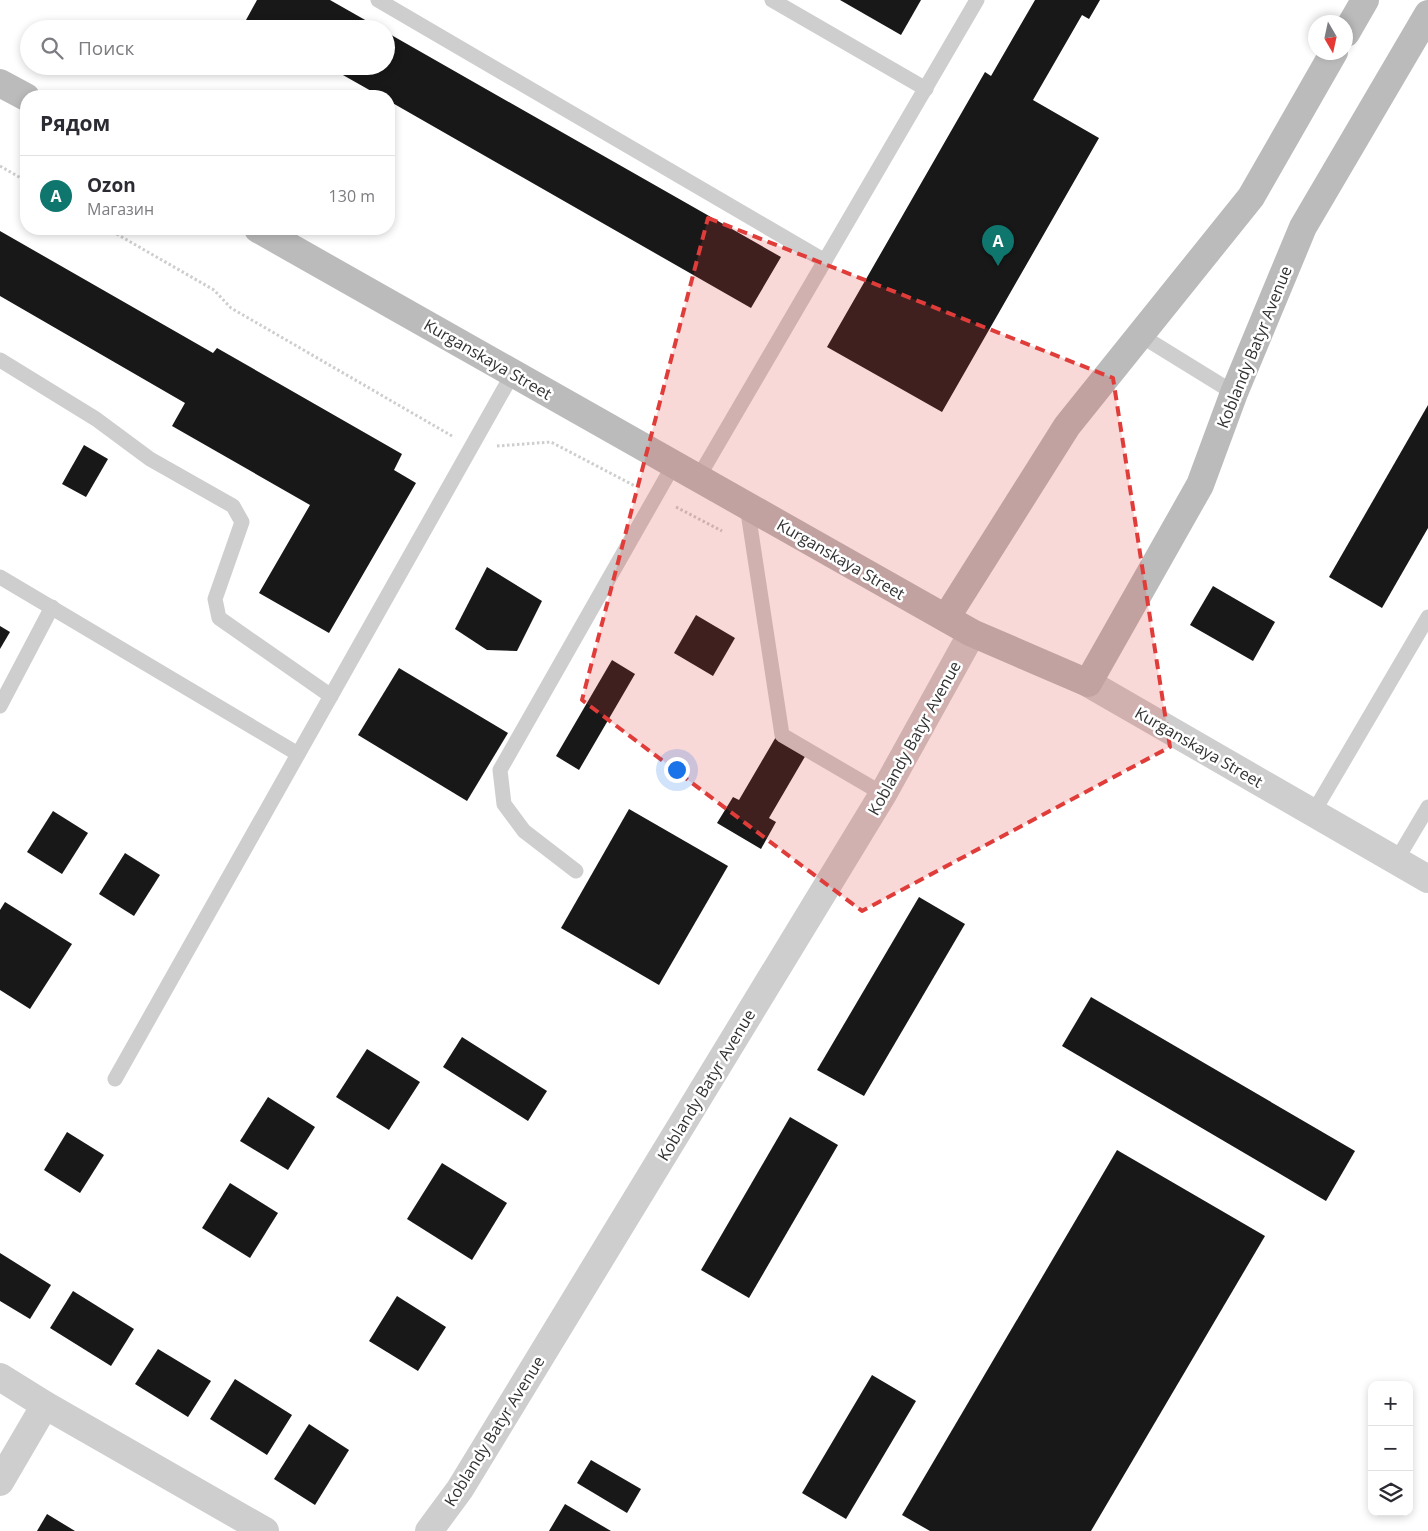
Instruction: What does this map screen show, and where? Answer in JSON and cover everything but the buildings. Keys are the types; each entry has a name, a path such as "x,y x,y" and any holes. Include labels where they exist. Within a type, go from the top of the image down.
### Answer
{"street":[{"path":"1353,21 1365,0"},
{"name":"Koblandy Batyr Avenue","path":"1088,683 1200,485 1234,393 1303,227 1428,14"},
{"path":"946,618 1067,426 1251,197 1329,60"},
{"path":"0,83 20,95"},
{"name":"Kurganskaya Street","path":"269,235 972,633 1088,683 1428,879"},
{"name":"Koblandy Batyr Avenue","path":"429,1531 460,1489 883,794 972,633"},
{"path":"0,1377 266,1531"},
{"path":"0,1482 45,1404"}],"lane":[{"path":"378,0 825,261"},
{"path":"772,0 926,89"},
{"path":"698,478 977,0"},
{"path":"1140,335 1234,393"},
{"path":"0,360 96,419 150,459 233,506 242,522 215,599 219,618 332,696"},
{"path":"115,1079 513,373"},
{"path":"576,871 524,831 504,804 500,770 674,464"},
{"path":"747,506 782,735 883,794"},
{"path":"0,577 298,754"},
{"path":"0,706 52,607"},
{"path":"1313,813 1428,617"},
{"path":"1396,861 1428,807"}],"path":[{"path":"0,166 20,178"},
{"path":"118,235 214,290 231,308 472,447 551,442 722,531"}],"highlighted area":[{"path":"708,218 1113,378 1170,747 862,911 582,700"}],"place":[{"name":"Ozon","path":"998,266"}]}
